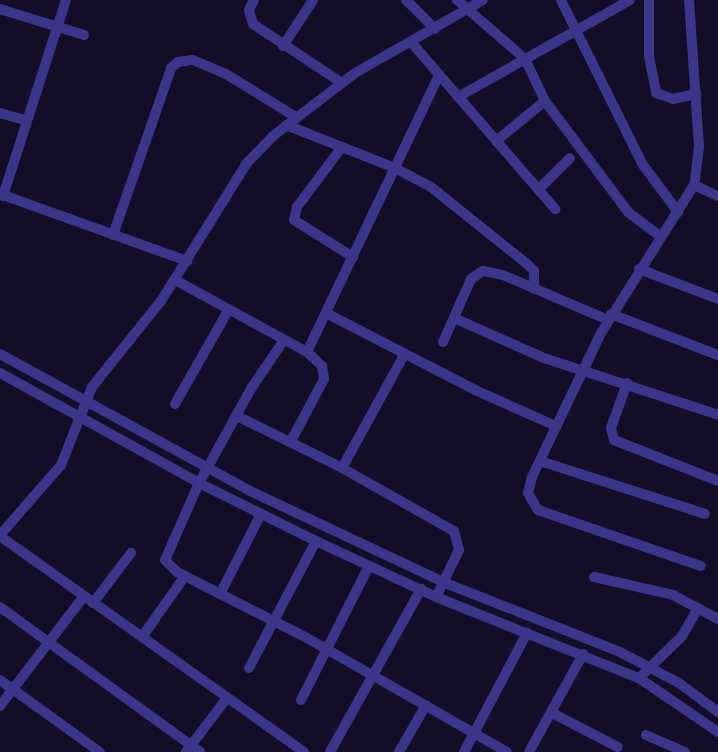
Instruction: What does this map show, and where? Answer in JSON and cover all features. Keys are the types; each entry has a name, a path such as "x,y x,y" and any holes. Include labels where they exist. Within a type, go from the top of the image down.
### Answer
{"street":[{"path":"66,0 55,26 2,195 187,261"},
{"path":"254,0 249,10 252,24 283,46 342,83"},
{"path":"283,46 313,0"},
{"path":"406,0 435,29"},
{"path":"457,0 525,59 545,101 628,212 661,237"},
{"path":"304,752 0,536 61,465 83,418 87,402 99,377 175,280 247,163 286,125 342,83 483,0"},
{"path":"561,0 643,165 678,212"},
{"path":"458,97 576,28 630,0"},
{"path":"649,0 649,56 656,93 673,99 696,94"},
{"path":"689,0 696,94 699,166 694,185 678,212 639,269 610,317 556,426 540,461 528,494 538,510 700,566"},
{"path":"0,9 84,35"},
{"path":"411,42 555,209"},
{"path":"113,235 172,68 178,62 193,60 226,74 296,117"},
{"path":"307,352 439,74"},
{"path":"496,141 545,101"},
{"path":"0,113 25,120"},
{"path":"286,125 395,168 431,187 527,264 534,271 534,289"},
{"path":"342,147 297,207 294,220 353,257"},
{"path":"538,190 570,158"},
{"path":"694,185 718,196"},
{"path":"639,269 718,299"},
{"path":"443,342 476,273 490,271 610,317 718,355"},
{"path":"175,280 307,352 322,366 324,380 290,443"},
{"path":"175,404 229,309"},
{"path":"326,314 404,355 556,426"},
{"path":"454,318 522,350 626,383 718,415"},
{"path":"284,340 237,416 199,483 166,552 165,560 170,567 185,576 327,650 475,732 507,752"},
{"path":"0,354 207,469 443,582 652,667 718,712"},
{"path":"342,468 404,355"},
{"path":"0,373 199,483 368,566 436,597 583,654 639,678 718,732"},
{"path":"626,383 611,428 614,440 718,480"},
{"path":"237,416 342,468 454,531 459,550 436,597"},
{"path":"540,461 705,514"},
{"path":"220,594 261,514"},
{"path":"249,668 272,621 316,541"},
{"path":"94,603 131,553"},
{"path":"301,700 368,566"},
{"path":"142,637 185,576"},
{"path":"594,577 673,596 718,619"},
{"path":"330,752 374,676 421,589"},
{"path":"0,706 49,644 84,596"},
{"path":"0,607 189,749 200,752"},
{"path":"639,678 652,667 682,636 698,608"},
{"path":"464,752 527,633"},
{"path":"529,752 552,713 583,654"},
{"path":"0,680 96,751"},
{"path":"189,749 227,698"},
{"path":"399,752 426,705"},
{"path":"552,713 618,747"},
{"path":"646,735 685,752"}]}
